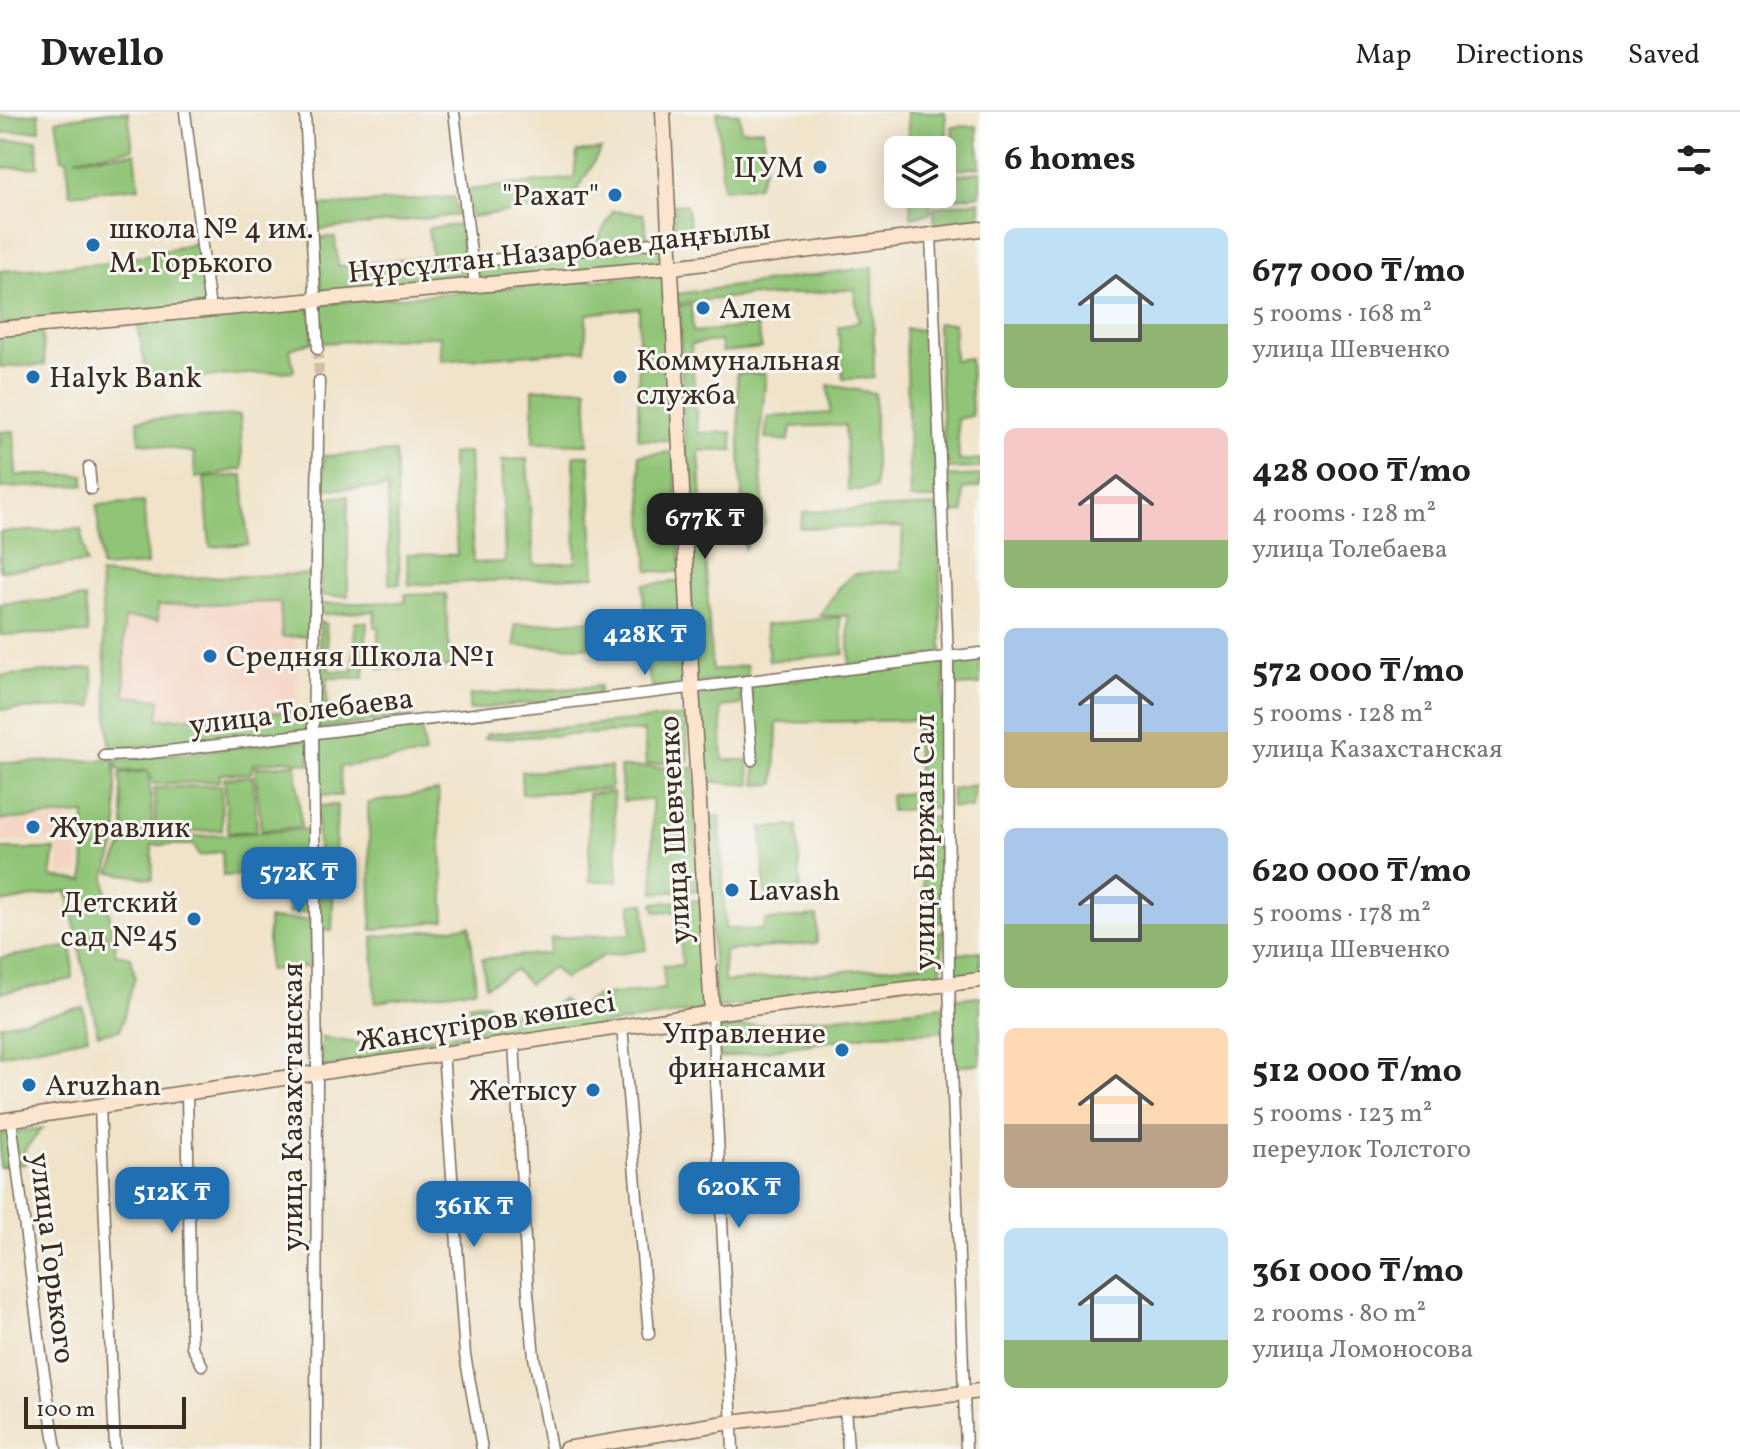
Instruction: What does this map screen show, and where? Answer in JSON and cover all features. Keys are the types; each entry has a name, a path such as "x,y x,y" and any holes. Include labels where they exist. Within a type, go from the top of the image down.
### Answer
{"main road":[{"name":"улица Шевченко","path":"663,112 712,1013"},
{"name":"Нұрсұлтан Назарбаев даңғылы","path":"0,329 673,267 980,229"},
{"name":"Жансүгіров көшесі","path":"6,1121 622,1026 980,980"},
{"path":"576,1448 731,1422 980,1391"}],"street":[{"path":"185,112 210,309"},
{"path":"305,112 318,349"},
{"path":"454,112 475,286"},
{"name":"улица Биржан Сал","path":"931,235 948,657 949,984 966,1449"},
{"path":"472,262 671,241"},
{"name":"улица Казахстанская","path":"316,1449 317,1072 313,734 319,381"},
{"path":"89,467 91,489"},
{"name":"улица Толебаева","path":"104,756 313,734 980,653"},
{"path":"746,681 752,760"},
{"name":"улица Шевченко","path":"712,1013 733,1449"},
{"path":"622,1026 649,1334"},
{"path":"514,1042 528,1293 534,1357 551,1449"},
{"path":"443,1052 465,1355 482,1449"},
{"path":"187,1094 192,1347 202,1365"},
{"path":"100,1107 115,1449"},
{"name":"улица Горького","path":"6,1121 56,1449"},
{"path":"845,1408 848,1449"}],"shaded area":[{"name":"Средняя Школа №1","path":"293,571 298,723 126,744 123,581"},
{"path":"67,817 68,838 0,841 0,821"},
{"path":"78,843 79,873 59,874 58,844"}],"green space":[{"path":"128,112 133,149 75,158 135,153 139,187 70,194 67,159 62,159 56,120"},
{"path":"717,112 739,113 741,130 763,129 765,166 758,186 723,189"},
{"path":"907,112 945,112 947,136 908,136"},
{"path":"39,113 40,130 0,133 0,117"},
{"path":"977,126 980,167 956,170 956,136 953,136 952,127"},
{"path":"37,140 38,167 0,168 0,141"},
{"path":"601,149 570,204 471,217 468,190 574,178 577,152"},
{"path":"980,172 980,195 956,198 956,175"},
{"path":"454,197 458,215 315,230 318,206"},
{"path":"980,201 980,225 935,231 934,208 956,208 956,204"},
{"path":"686,204 691,230 758,222 758,230 675,240 674,205"},
{"path":"911,208 931,208 931,213 911,217"},
{"path":"613,211 643,214 648,240 595,245"},
{"path":"460,225 467,280 322,295 316,238 335,237 338,266 432,257 428,228"},
{"path":"197,243 206,306 0,325 0,271 111,263"},
{"path":"664,246 664,264 479,283 477,264"},
{"path":"873,267 874,378 843,379 838,327 859,322 854,289 762,297 751,295 677,304 676,294"},
{"path":"666,274 675,441 638,439 639,308 587,314 585,350 441,361 440,336 322,343 321,304"},
{"path":"691,305 693,332 757,326 762,348 722,352 720,341 691,344 698,433 732,432 733,450 699,451 712,671 747,665 748,677 695,683 679,306"},
{"path":"312,308 312,342 290,349 294,371 143,381 144,359 137,322"},
{"path":"937,323 954,323 954,360 970,358 972,416 957,419 959,461 980,459 980,468 945,469"},
{"path":"906,329 930,330 937,499 910,499"},
{"path":"42,330 45,365 0,367 0,334"},
{"path":"737,373 766,374 759,449 765,524 744,549"},
{"path":"828,385 875,393 875,488 848,491 845,425 792,427 788,441 765,438 768,417 831,413"},
{"path":"587,388 588,444 533,443 533,389"},
{"path":"240,415 243,469 195,478 194,453 139,442 138,420"},
{"path":"14,431 16,475 84,475 84,485 0,488 0,432"},
{"path":"395,452 400,584 389,584 388,488 323,489 324,456"},
{"path":"469,452 473,563 505,562 502,460 527,459 534,565 576,562 574,455 589,455 595,576 409,585 407,554 457,555 451,454"},
{"path":"674,452 681,572 648,571 639,455"},
{"path":"243,475 248,544 210,547 204,478"},
{"path":"980,475 980,487 963,489 964,512 945,513 943,477"},
{"path":"348,496 348,596 321,596 322,498"},
{"path":"144,502 147,565 101,568 97,505"},
{"path":"938,506 942,654 850,669 848,616 819,616 853,574 901,570 903,527 799,528 804,512"},
{"path":"81,529 86,563 0,571 0,532"},
{"path":"100,574 148,579 313,574 310,636 282,637 280,602 158,605 158,620 124,618 125,696 160,699 158,719 311,710 307,731 110,749"},
{"path":"683,581 685,684 653,688 646,667 643,585"},
{"path":"405,594 446,594 450,667 379,669 375,611 319,615 316,604 406,602"},
{"path":"85,598 88,633 0,635 0,604"},
{"path":"840,617 844,654 769,661 765,625"},
{"path":"595,620 599,647 515,646 515,625"},
{"path":"320,622 326,623 329,671 353,671 355,622 367,622 364,678 327,678 327,716 415,717 317,729"},
{"path":"980,658 980,685 952,686 953,659"},
{"path":"945,662 940,807 891,811 890,795 919,792 915,720 777,723 775,784 756,785 751,685"},
{"path":"93,668 94,706 0,710 0,676"},
{"path":"600,686 598,695 469,710 470,695"},
{"path":"742,687 741,705 721,707 723,760 748,760 751,785 703,781 697,696"},
{"path":"685,716 689,760 646,765 644,731 484,739 487,734"},
{"path":"421,725 425,755 340,767 341,796 319,795 320,739"},
{"path":"310,739 310,764 286,760 253,764 251,773 220,774 220,781 154,784 149,773 153,833 125,835 120,774 149,771 120,771 115,763 118,839 105,877 112,934 81,941 116,938 115,954 131,957 135,977 120,1030 98,1034 67,891 0,903 0,849 55,849 51,877 84,881 85,814 0,820 0,763 133,759"},
{"path":"296,764 301,827 261,830 255,767"},
{"path":"611,767 611,789 522,794 521,772"},
{"path":"620,767 694,768 699,890 654,893 652,799 623,801"},
{"path":"253,776 257,831 228,833 224,778"},
{"path":"221,785 222,830 156,833 154,788"},
{"path":"974,785 972,808 951,807 952,789"},
{"path":"438,791 445,920 372,930 368,803"},
{"path":"613,792 618,881 590,881 588,794"},
{"path":"337,805 332,931 320,928 317,806"},
{"path":"720,816 725,929 762,930 766,920 817,916 817,943 724,951 724,982 923,964 924,934 944,932 940,980 716,1008 704,817"},
{"path":"944,816 944,922 924,922 921,818"},
{"path":"797,826 801,892 765,894 762,828"},
{"path":"309,829 310,872 223,876 222,851 199,856 194,845 152,845 153,879 110,872 125,841"},
{"path":"289,881 312,881 310,912 288,913"},
{"path":"700,900 705,1010 321,1067 322,1037 373,1046 471,1032 469,1004 487,1003 501,1021 524,1005 535,1016 562,999 573,1011 596,996 665,989 663,966 682,965 679,912 656,912 653,903"},
{"path":"645,903 646,950 603,956 564,979 553,967 529,984 515,970 486,986 482,959 549,953 551,938 631,934 631,904"},
{"path":"268,919 312,920 311,966 268,970"},
{"path":"470,926 476,989 375,1002 373,937"},
{"path":"72,946 73,979 0,993 0,958"},
{"path":"980,951 980,977 953,980 953,955"},
{"path":"980,996 980,1064 954,1067 949,999"},
{"path":"943,1006 944,1032 874,1034 720,1058 718,1029"},
{"path":"83,1007 88,1037 0,1055 0,1025"},
{"path":"43,1128 25,1149 25,1164 0,1167 0,1134"}],"tunnel":[{"path":"318,349 319,381"}],"place":[{"name":"ЦУМ","path":"820,167"},
{"name":"\"Рахат\"","path":"615,195"},
{"name":"школа № 4 им. М. Горького","path":"93,245"},
{"name":"Алем","path":"703,308"},
{"name":"Halyk Bank","path":"33,377"},
{"name":"Коммунальная служба","path":"620,377"},
{"name":"Средняя Школа №1","path":"210,656"},
{"name":"Журавлик","path":"33,827"},
{"name":"Lavash","path":"732,890"},
{"name":"Детский сад №45","path":"194,919"},
{"name":"Управление финансами","path":"842,1050"},
{"name":"Aruzhan","path":"29,1085"},
{"name":"Жетысу","path":"593,1090"}]}
